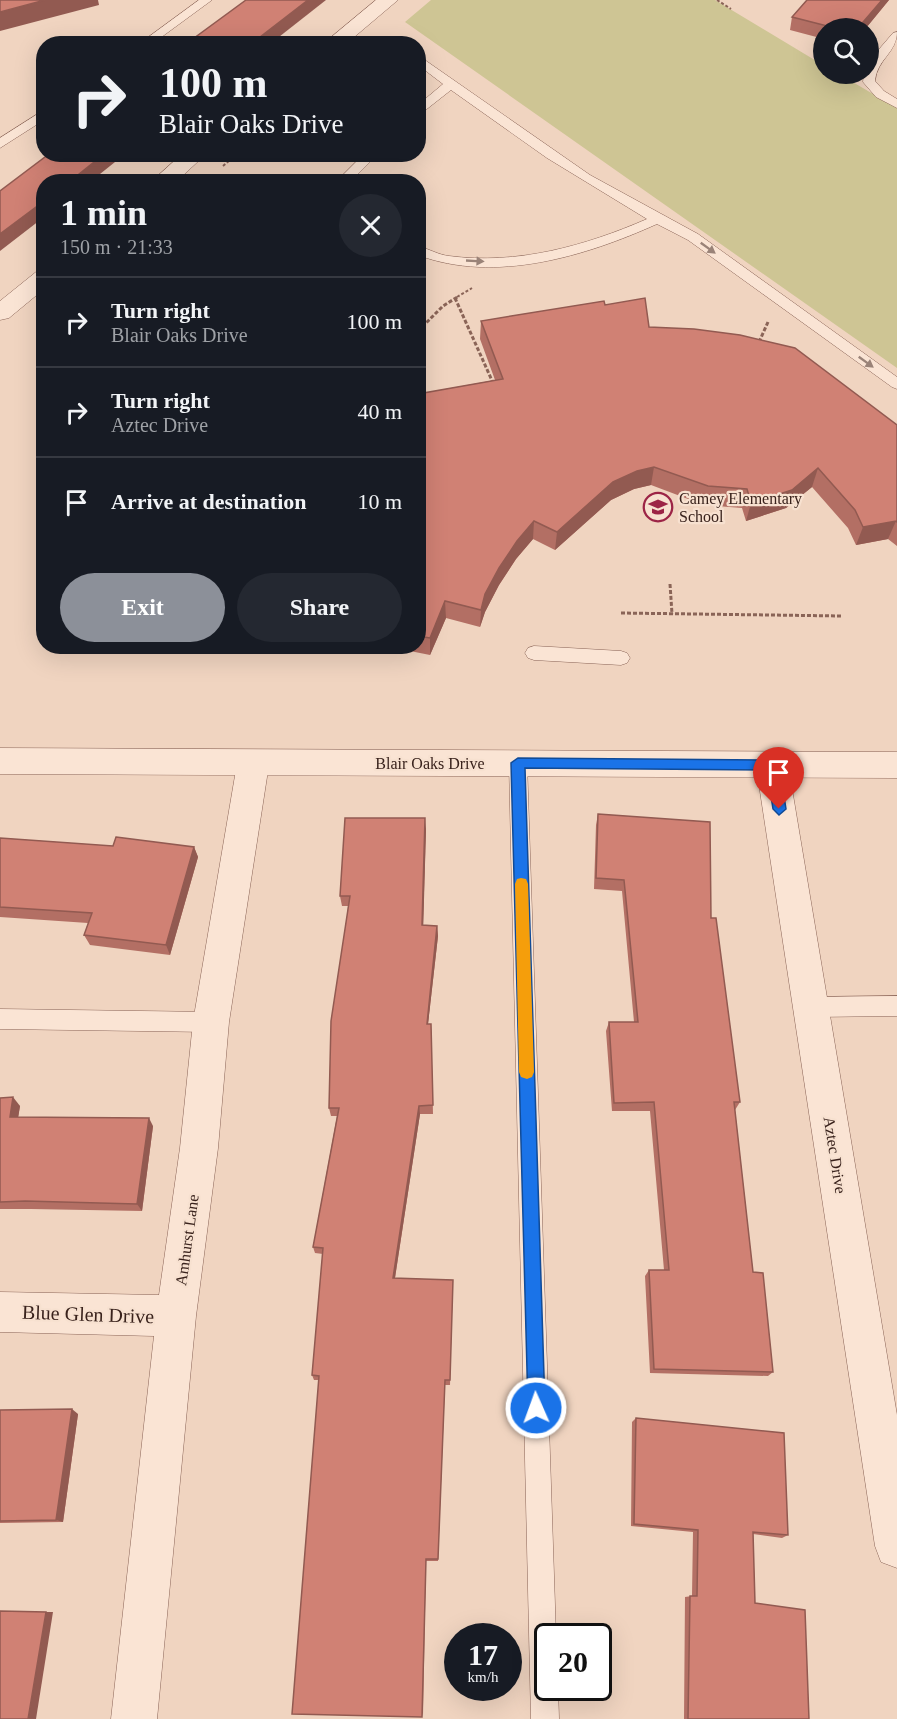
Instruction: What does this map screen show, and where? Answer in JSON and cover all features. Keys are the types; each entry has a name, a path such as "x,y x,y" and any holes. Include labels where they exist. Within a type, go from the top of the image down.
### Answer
{"street":[{"path":"343,36 388,0"},
{"path":"172,174 186,162"},
{"path":"0,313 36,284"},
{"name":"Blair Oaks Drive","path":"0,761 253,764 897,765"},
{"name":"Amhurst Lane","path":"134,1719 176,1317 200,1148 210,1022 253,764"},
{"name":"Aztec Drive","path":"772,765 897,1546"},
{"name":"Blue Glen Drive","path":"0,1312 176,1317"}],"lane":[{"path":"155,36 206,0"},
{"path":"897,35 870,68 869,81 880,94 897,104"},
{"path":"426,65 589,179 657,219 693,237 897,384"},
{"path":"426,105 450,84"},
{"path":"0,144 36,119"},
{"path":"351,174 363,162"},
{"path":"426,253 447,260 497,262 561,253 620,237 657,219"},
{"path":"534,653 621,658"},
{"path":"518,763 545,1719"},
{"path":"811,1007 897,1006"},
{"path":"0,1018 210,1022"}],"path":[{"path":"717,0 731,9"},
{"path":"426,321 455,298 478,285"},
{"path":"455,298 496,388"},
{"path":"756,349 770,318"},
{"path":"670,584 672,614"},
{"path":"621,613 842,616"}],"shaded area":[{"path":"431,0 715,0 813,59 813,84 856,84 897,108 897,368 426,36 405,22"}],"building":[{"path":"0,0 45,0 0,12"},
{"path":"246,0 308,0 261,36 197,36"},
{"path":"807,0 882,0 867,18 813,18 813,22 792,17"},
{"path":"38,162 94,162 79,174 36,174 36,207 0,234 0,191"},
{"path":"645,298 649,327 694,329 740,335 795,348 897,425 897,522 863,527 855,510 818,468 792,490 751,503 747,489 708,486 654,467 637,471 613,482 557,532 534,521 499,568 485,594 481,610 445,601 430,638 426,637 426,393 503,379 481,321 604,301 605,305"},
{"path":"598,814 710,822 711,918 716,918 740,1102 734,1102 753,1272 763,1273 773,1372 654,1369 649,1270 669,1270 654,1102 614,1103 609,1022 638,1022 624,880 596,878"},
{"path":"345,818 425,818 422,925 437,926 427,1024 431,1024 433,1105 419,1106 393,1278 453,1280 450,1380 445,1380 438,1559 426,1559 422,1717 292,1714 319,1376 312,1375 323,1248 313,1247 339,1108 329,1108 331,1021 350,896 340,896"},
{"path":"116,837 194,847 166,945 84,935 92,913 0,907 0,838 113,846"},
{"path":"13,1097 10,1117 149,1118 137,1204 0,1202 0,1098"},
{"path":"72,1409 56,1520 0,1521 0,1410"},
{"path":"636,1418 784,1433 788,1535 753,1532 755,1603 805,1610 809,1719 688,1719 690,1596 697,1596 698,1530 634,1524"},
{"path":"0,1611 46,1612 28,1719 0,1719"}],"slow traffic":[{"path":"521,884 527,1072"}],"place":[{"name":"Camey Elementary School","path":"658,507"}],"route":[{"path":"536,1408 518,763 772,765 779,809"}]}
